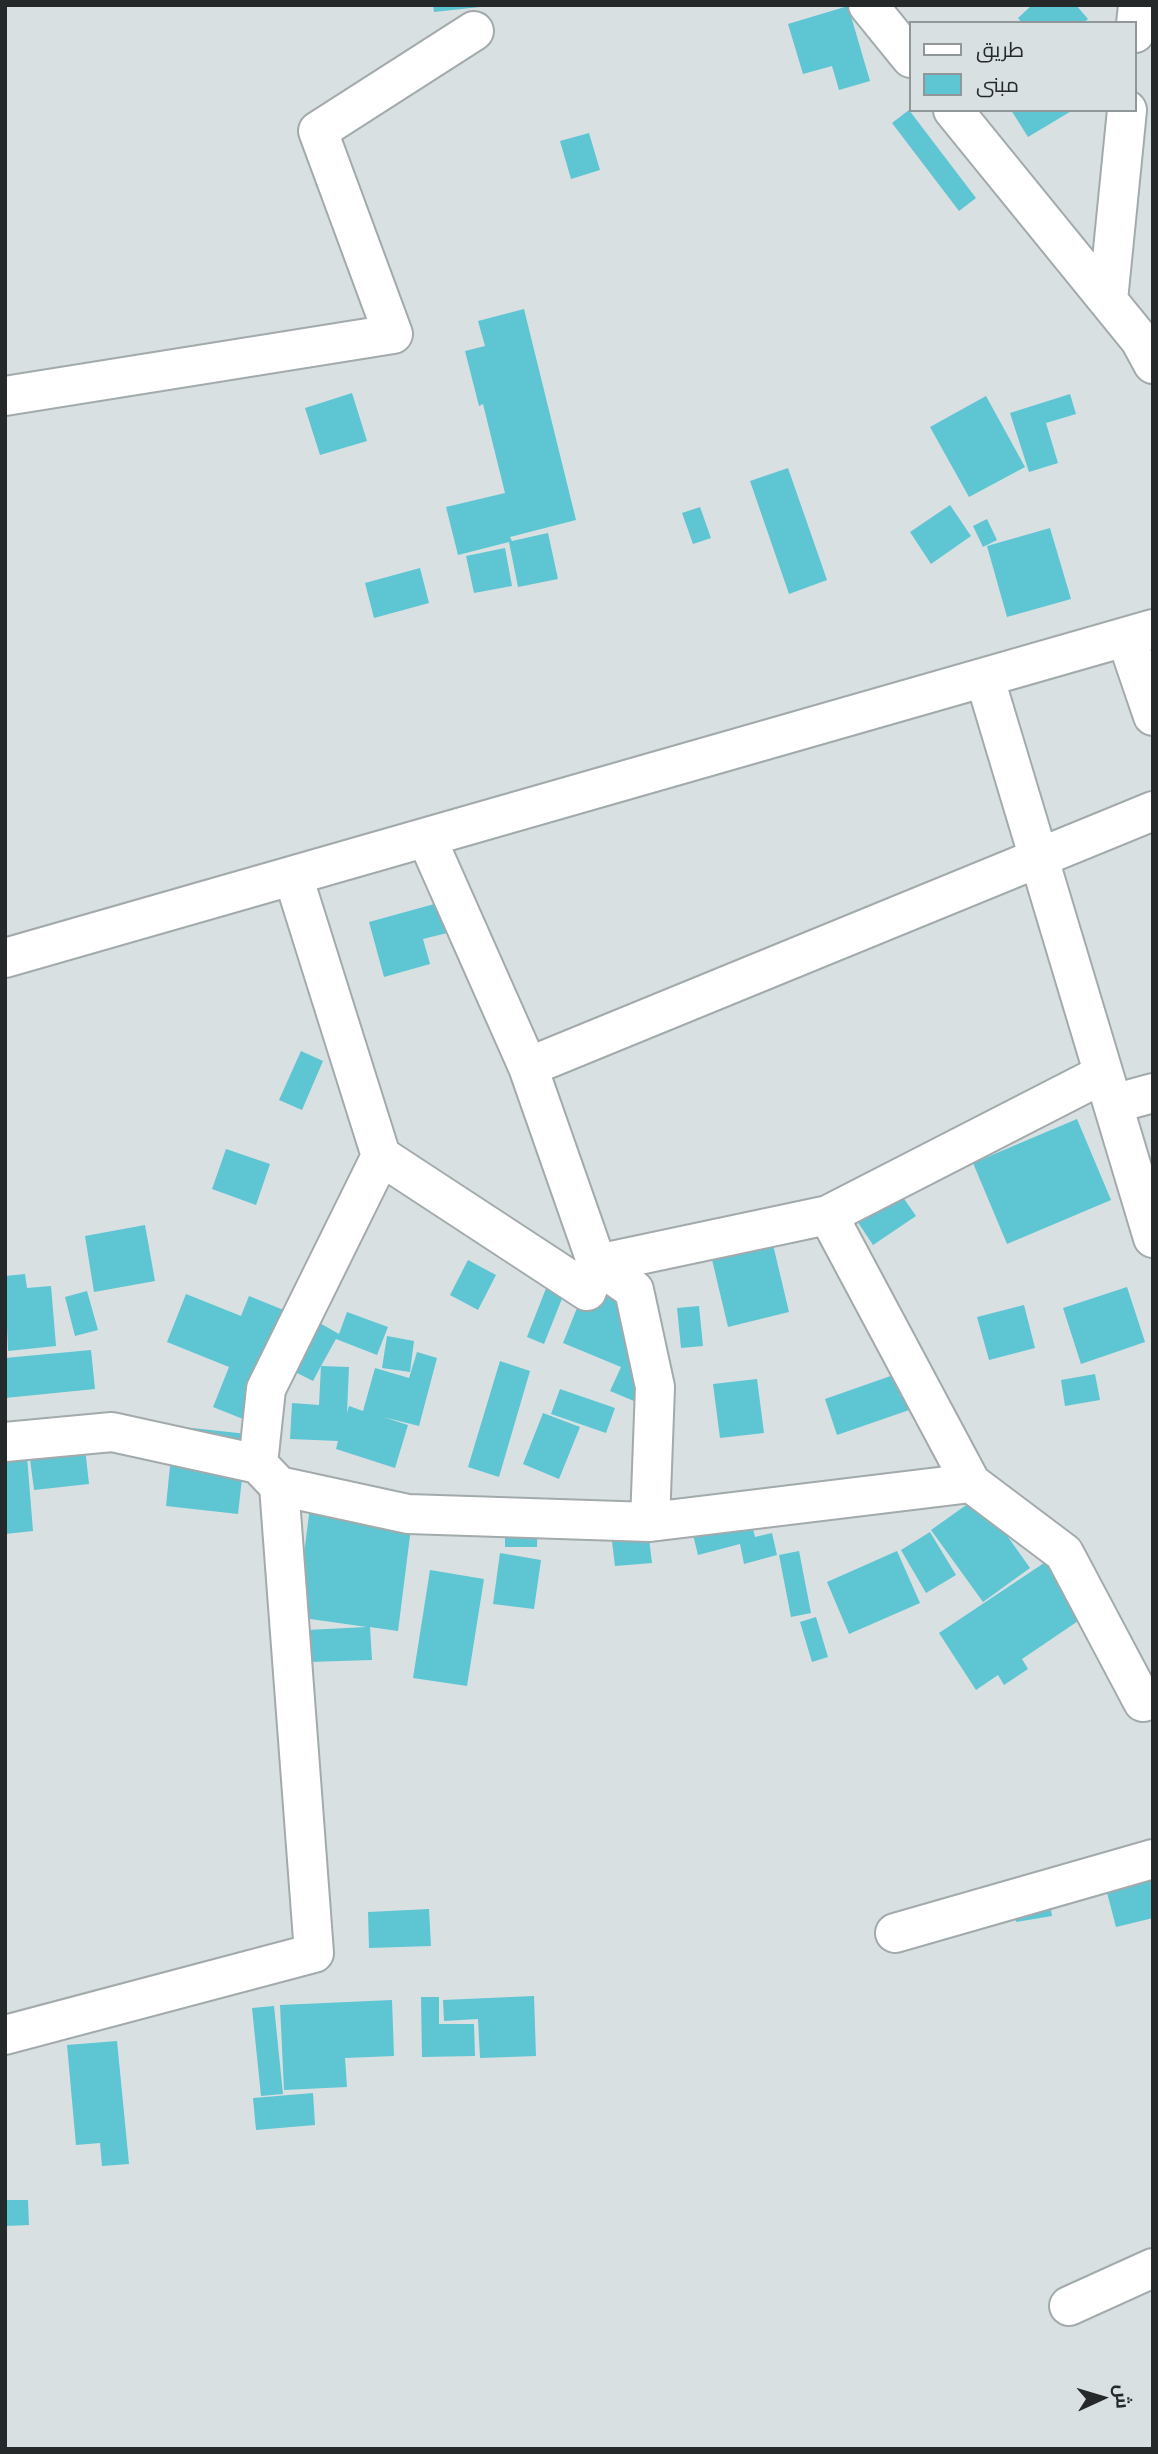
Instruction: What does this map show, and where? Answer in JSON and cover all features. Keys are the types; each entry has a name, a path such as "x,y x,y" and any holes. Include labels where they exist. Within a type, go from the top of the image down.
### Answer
{"street":[{"path":"868,5 909,56"},
{"path":"5,396 393,334 318,131 474,31"},
{"path":"955,112 1140,340 1153,364"},
{"path":"1108,300 1127,112"},
{"path":"5,958 1140,633 1153,716"},
{"path":"985,678 1153,1238"},
{"path":"528,1067 1153,811"},
{"path":"427,839 528,1067 597,1264 634,1290 655,1387 650,1522"},
{"path":"293,876 381,1156 587,1291 597,1264"},
{"path":"597,1264 828,1215 1108,1089 1153,1093"},
{"path":"5,2035 314,1953 269,1475 266,1389 381,1156"},
{"path":"828,1215 971,1483 1064,1553 1143,1702 1153,1698"},
{"path":"5,1442 112,1432 408,1514 650,1522 971,1483"},
{"path":"895,1933 1153,1858"},
{"path":"1069,2306 1153,2268"}],"building":[{"path":"433,5 479,5 480,7 434,12"},
{"path":"1032,5 1076,5 1088,19 1020,21 1018,18"},
{"path":"848,6 870,81 839,90 832,66 803,74 788,24"},
{"path":"909,110 976,198 959,211 892,123"},
{"path":"1012,112 1070,112 1028,137"},
{"path":"589,133 600,170 571,179 560,141"},
{"path":"524,309 576,520 510,537 512,541 548,533 558,579 518,587 509,542 458,555 446,507 505,493 483,404 479,406 465,351 485,346 478,321"},
{"path":"352,393 367,441 320,455 305,408"},
{"path":"1070,394 1076,414 1046,423 1058,463 1029,472 1010,413"},
{"path":"986,396 1025,467 969,497 930,427"},
{"path":"788,468 827,580 789,594 750,481"},
{"path":"950,505 971,536 931,564 910,532"},
{"path":"700,507 711,538 693,544 682,513"},
{"path":"987,519 997,540 983,547 973,526"},
{"path":"1050,528 1071,599 1007,617 987,546"},
{"path":"505,548 512,586 474,593 466,556"},
{"path":"420,568 429,603 374,618 365,583"},
{"path":"438,903 447,933 423,939 430,964 384,977 369,922"},
{"path":"301,1051 323,1061 302,1110 279,1100"},
{"path":"1077,1119 1111,1200 1007,1244 973,1163"},
{"path":"226,1149 270,1164 256,1205 212,1189"},
{"path":"898,1190 916,1216 873,1245 855,1218"},
{"path":"145,1225 155,1281 94,1292 85,1236"},
{"path":"770,1232 789,1312 728,1327 709,1247"},
{"path":"468,1260 496,1275 478,1310 450,1295"},
{"path":"552,1273 569,1281 544,1344 527,1337"},
{"path":"25,1274 27,1288 51,1286 56,1346 8,1351 5,1276"},
{"path":"587,1283 644,1306 656,1347 634,1401 610,1391 621,1367 563,1343"},
{"path":"1127,1287 1145,1342 1081,1364 1063,1308"},
{"path":"87,1291 98,1330 75,1336 65,1297"},
{"path":"186,1294 241,1316 249,1296 291,1313 248,1421 213,1407 229,1367 167,1342"},
{"path":"1024,1305 1035,1348 989,1360 977,1317"},
{"path":"699,1306 703,1346 681,1348 677,1308"},
{"path":"347,1312 388,1327 377,1355 336,1339 313,1381 291,1370 318,1322 339,1334"},
{"path":"387,1336 414,1341 410,1372 382,1368"},
{"path":"91,1350 95,1389 5,1398 5,1358"},
{"path":"417,1352 437,1358 419,1426 383,1417 408,1425 395,1468 336,1449 338,1441 290,1439 292,1403 319,1405 321,1366 349,1367 347,1413 349,1406 363,1411 375,1368 409,1378"},
{"path":"500,1361 530,1371 499,1477 468,1467"},
{"path":"902,1372 915,1408 837,1435 825,1399"},
{"path":"1095,1374 1100,1400 1065,1406 1061,1380"},
{"path":"757,1379 764,1433 720,1438 713,1384"},
{"path":"560,1389 615,1408 606,1433 551,1414"},
{"path":"543,1413 580,1427 559,1479 523,1464"},
{"path":"174,1426 247,1434 238,1514 166,1506"},
{"path":"83,1430 89,1484 34,1490 27,1436"},
{"path":"26,1444 33,1531 5,1534 5,1446"},
{"path":"312,1491 414,1504 398,1631 370,1627 372,1660 309,1662 307,1630 367,1627 296,1617"},
{"path":"745,1496 755,1537 772,1533 777,1555 744,1564 740,1544 698,1555 687,1511"},
{"path":"979,1496 1030,1568 983,1602 931,1530"},
{"path":"505,1508 538,1508 537,1547 505,1547"},
{"path":"646,1514 652,1563 615,1566 609,1517"},
{"path":"930,1532 956,1575 926,1593 901,1550"},
{"path":"799,1551 811,1613 791,1617 779,1555"},
{"path":"897,1551 920,1603 849,1634 827,1582"},
{"path":"500,1553 541,1560 534,1609 493,1604"},
{"path":"1047,1561 1084,1617 1022,1659 1028,1669 1004,1685 998,1675 976,1690 939,1633"},
{"path":"430,1570 484,1579 467,1686 413,1678"},
{"path":"816,1617 828,1657 812,1662 800,1622"},
{"path":"1153,1856 1153,1918 1116,1927 1101,1870"},
{"path":"1049,1897 1052,1916 1016,1922 1013,1901"},
{"path":"429,1909 431,1946 369,1948 368,1912"},
{"path":"534,1996 536,2056 480,2058 478,2019 444,2021 443,2000"},
{"path":"421,1997 439,1997 439,2024 474,2024 475,2056 422,2057"},
{"path":"392,2000 394,2056 345,2058 347,2087 284,2090 280,2005"},
{"path":"274,2006 283,2094 261,2096 252,2008"},
{"path":"117,2041 129,2164 102,2166 100,2143 76,2145 67,2045"},
{"path":"313,2093 315,2125 256,2130 253,2098"},
{"path":"5,2200 28,2200 29,2225 5,2226"}]}
